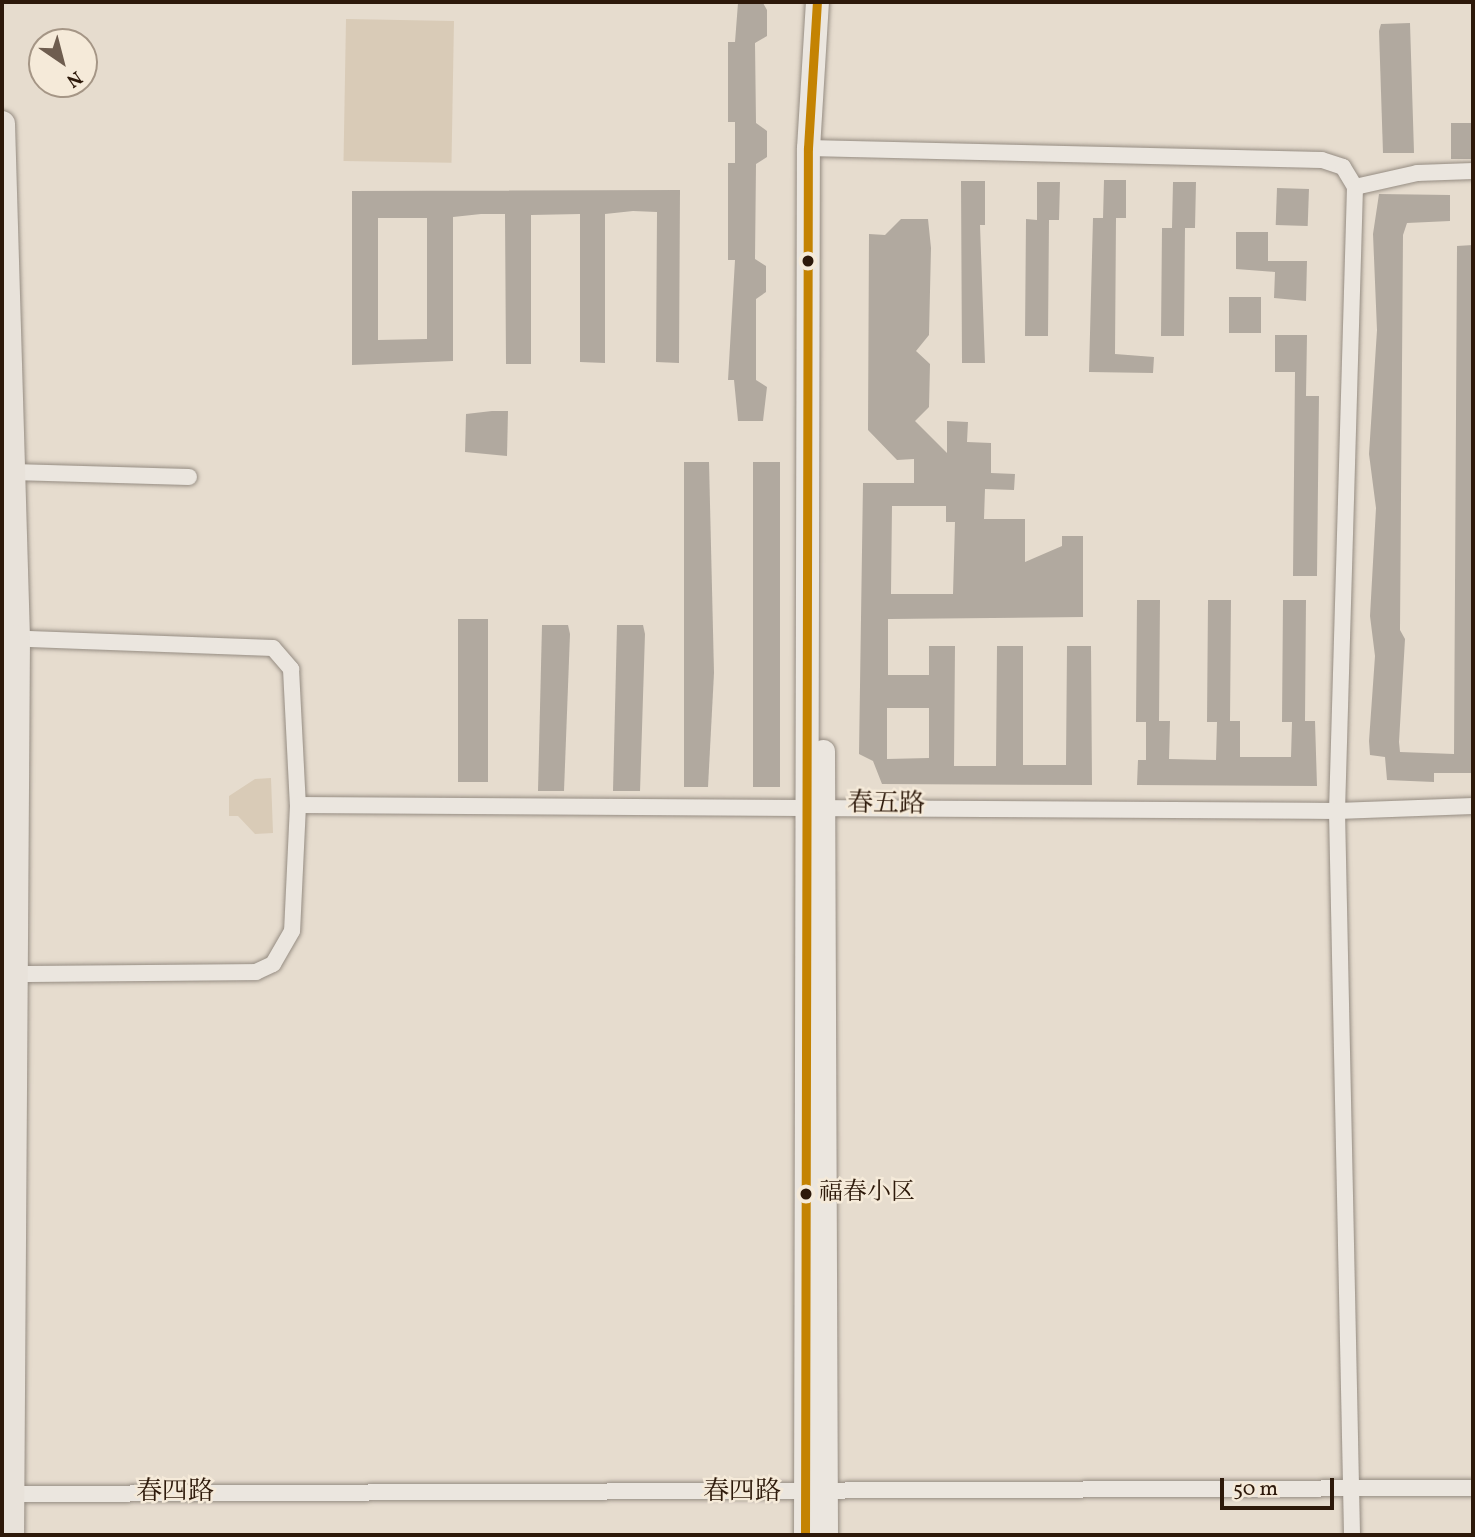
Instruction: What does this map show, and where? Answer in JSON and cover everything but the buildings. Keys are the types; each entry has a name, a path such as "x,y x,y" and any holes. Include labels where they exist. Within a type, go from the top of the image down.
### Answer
{"highway":[{"path":"2,124 12,472 11,1535"}],"main road":[{"path":"805,1535 815,1493 817,2"},
{"path":"815,148 831,2"},
{"path":"815,1493 826,1535"}],"street":[{"path":"815,148 1322,160 1343,167 1355,187 1337,811 1354,1487 1352,1535"},
{"path":"1355,187 1417,173 1473,171"},
{"path":"12,472 188,477"},
{"path":"10,638 273,648 291,669 298,805 292,931 274,964 256,972 10,974"},
{"name":"春五路","path":"298,805 815,804 1337,811 1473,806"},
{"name":"春四路","path":"11,1494 815,1493 1473,1488"}],"shaded area":[{"path":"346,19 454,21 452,163 344,161"},
{"path":"271,778 273,833 255,834 238,816 229,816 229,796 255,779"}],"transit line":[{"path":"805,1535 808,148 817,2"}],"place":[{"name":"福春小区","path":"806,1194"}]}
